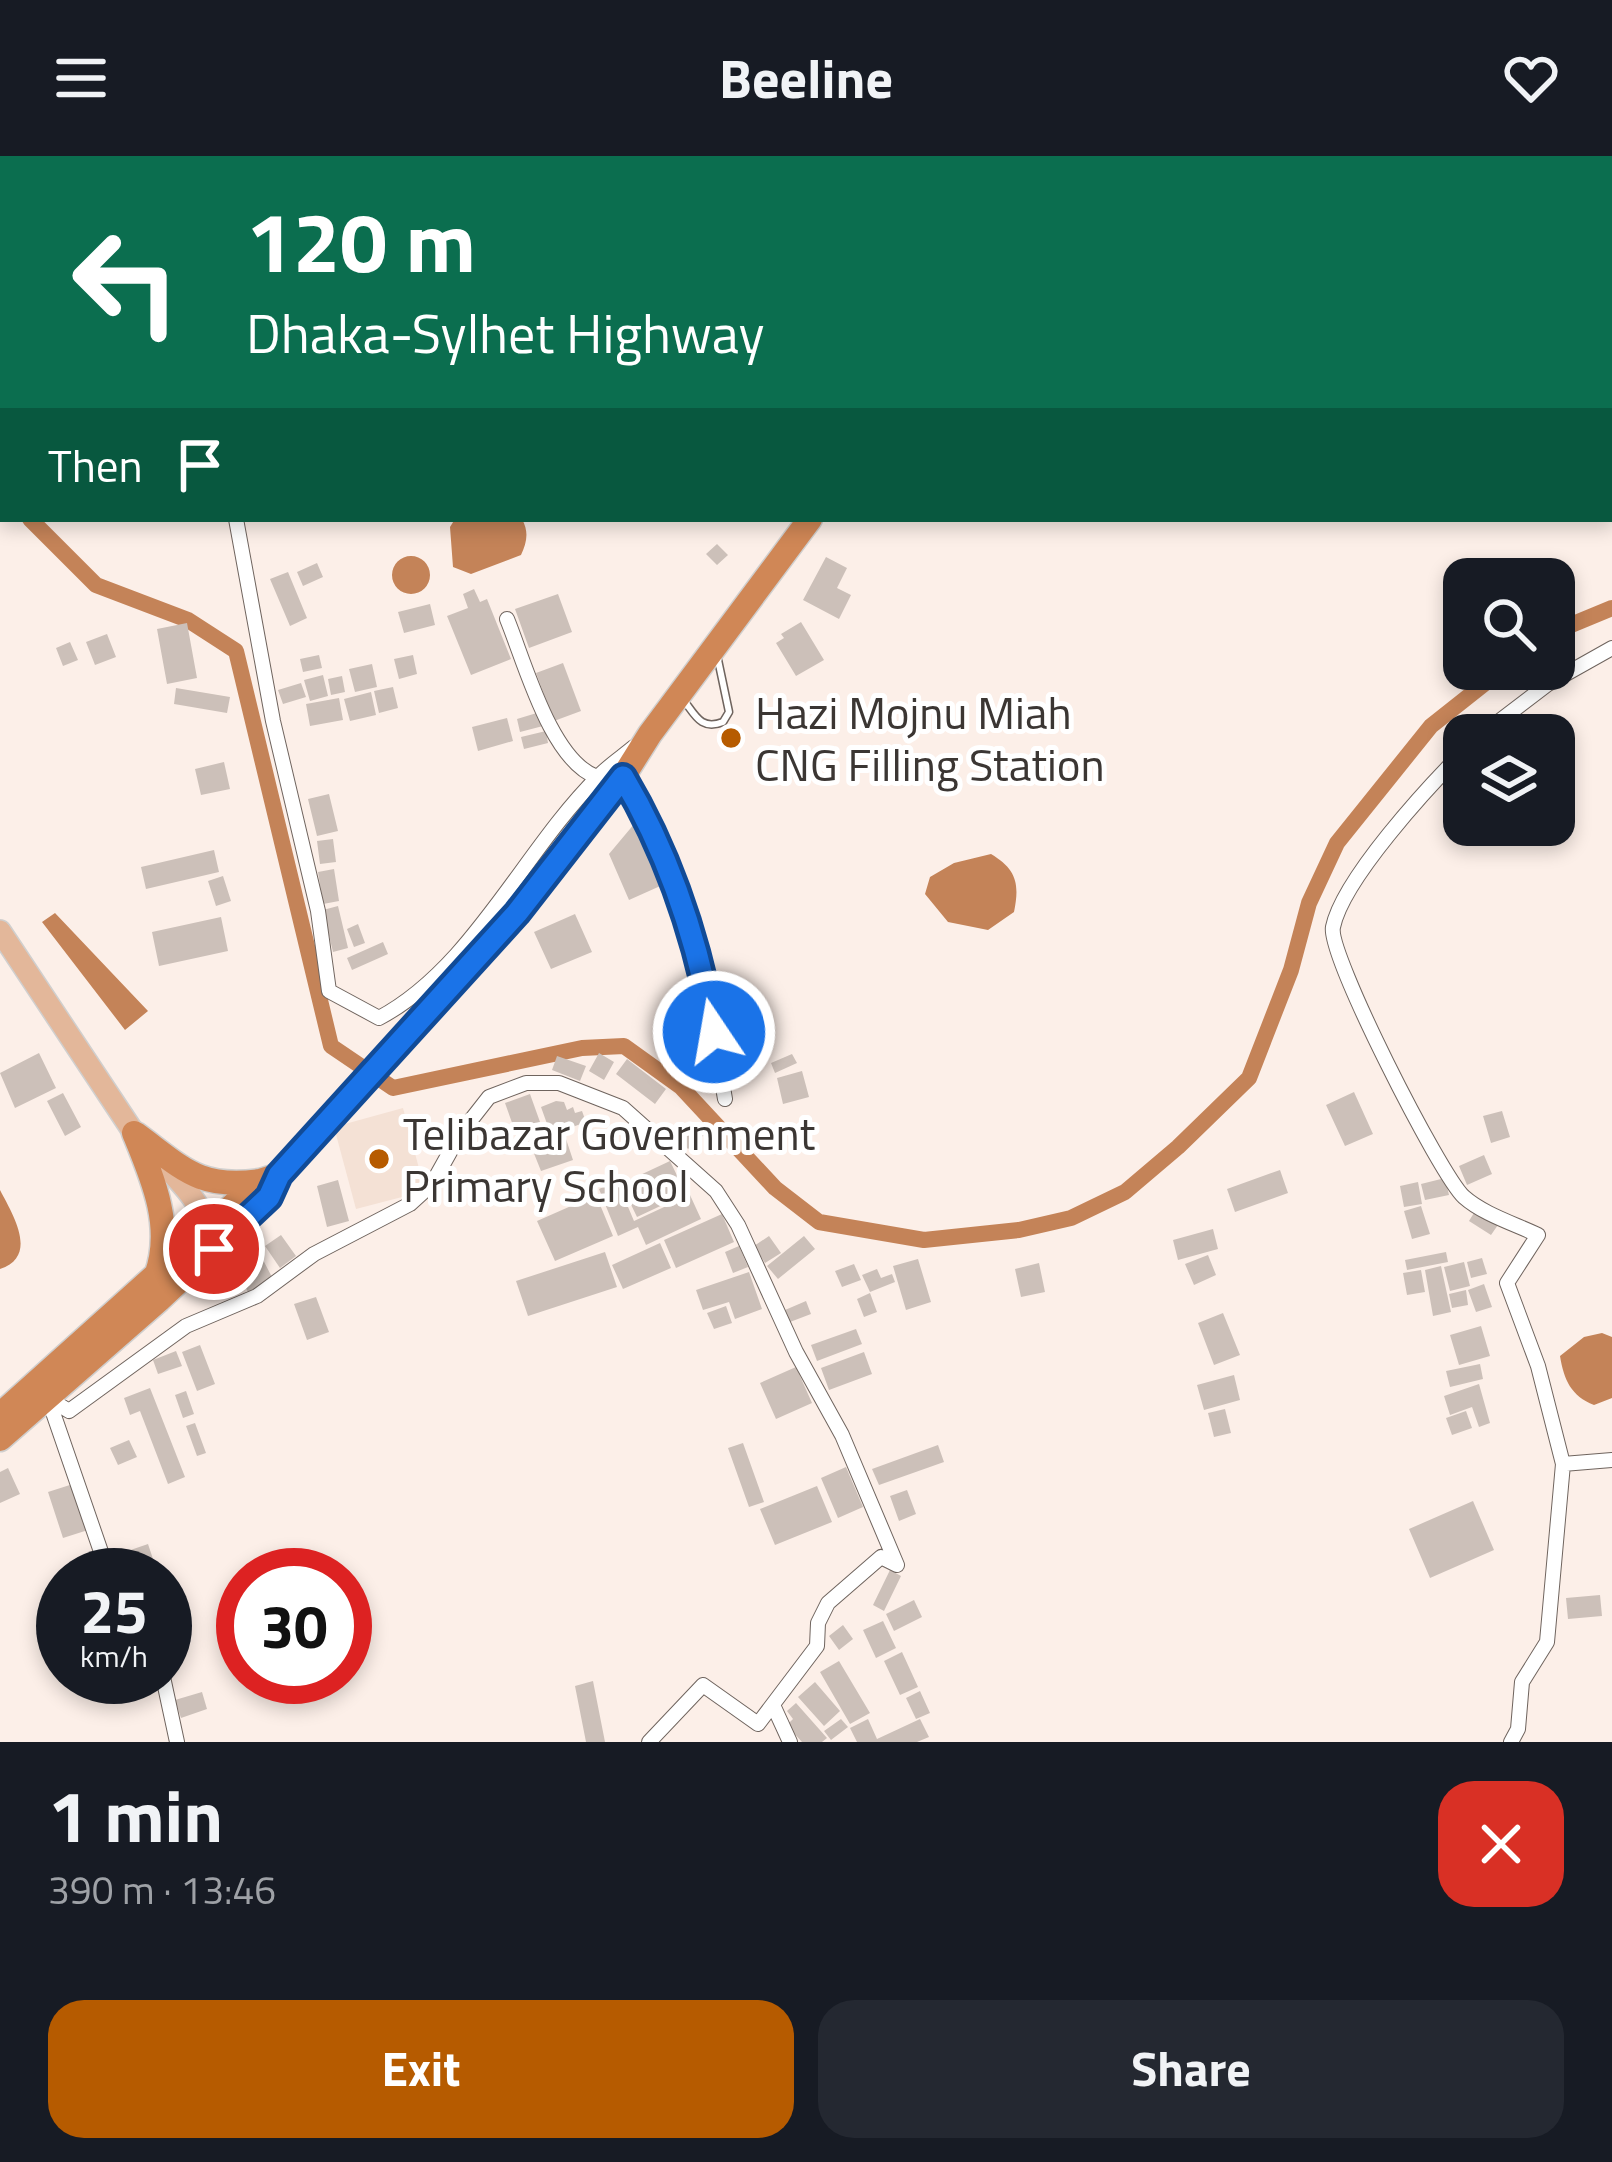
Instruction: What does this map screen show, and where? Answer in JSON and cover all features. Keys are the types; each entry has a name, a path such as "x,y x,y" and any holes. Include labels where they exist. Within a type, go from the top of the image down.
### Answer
{"highway":[{"path":"0,1438 201,1261 220,1231 302,1150 517,913 610,777 650,734 808,522"},
{"path":"134,1132 204,1181 225,1186 270,1178"},
{"path":"134,1132 163,1224 163,1256 156,1276"},
{"path":"0,1415 156,1276 220,1231"}],"main road":[{"path":"0,931 134,1132 220,1231"}],"street":[{"path":"237,522 273,721 318,911 329,992 380,1018 409,1002 610,777"},
{"path":"507,619 560,744 583,772 610,777 652,826 685,912 708,999 725,1099"},
{"path":"1509,714 1548,684 1612,648"},
{"path":"1443,774 1370,860 1331,933 1361,1008 1436,1156 1464,1197 1538,1235 1507,1283 1538,1366 1563,1464 1547,1642 1522,1682 1518,1729 1510,1742"},
{"path":"48,1398 69,1411 186,1326 257,1295 314,1254 410,1204 432,1184 460,1134 489,1097 526,1083 559,1083 623,1108 684,1160 727,1208 842,1435 897,1564 881,1557 828,1603 818,1623 817,1646 758,1724 703,1685 649,1742"},
{"path":"48,1398 100,1548"},
{"path":"1563,1464 1612,1460"},
{"path":"169,1704 177,1742"},
{"path":"773,1706 790,1742"}],"lane":[{"path":"680,695 702,724 723,722 729,712 715,649"}],"shaded area":[{"path":"453,522 523,522 526,537 521,555 471,574 453,567"},
{"path":"411,556 424,562 430,575 424,588 411,594 398,588 392,575 398,562"},
{"path":"991,854 1014,878 1014,912 988,930 948,922 925,894 930,877 954,863"},
{"path":"55,913 148,1011 125,1030 42,922"},
{"name":"Telibazar Government Primary School","path":"403,1108 425,1191 356,1209 334,1127"},
{"path":"0,1190 21,1245 12,1263 0,1269"},
{"path":"1602,1333 1612,1337 1612,1398 1594,1405 1570,1386 1560,1356 1584,1337"}],"building":[{"path":"717,544 728,555 717,565 706,554"},
{"path":"826,557 847,568 837,588 851,595 839,619 803,600"},
{"path":"317,563 323,577 303,586 297,572"},
{"path":"288,572 307,618 290,626 270,579"},
{"path":"474,589 480,602 487,599 511,659 471,675 447,616 468,608 463,594"},
{"path":"558,594 572,632 529,648 515,609"},
{"path":"430,604 435,625 404,633 398,612"},
{"path":"801,622 824,660 796,676 776,643 784,638 781,634"},
{"path":"187,623 197,678 167,684 157,629"},
{"path":"107,634 116,657 95,665 86,642"},
{"path":"70,642 78,660 63,666 56,648"},
{"path":"319,655 322,668 303,672 300,659"},
{"path":"413,655 417,674 399,679 394,659"},
{"path":"563,663 581,711 554,721 536,673"},
{"path":"372,664 377,687 355,692 349,669"},
{"path":"323,675 328,696 310,701 304,680"},
{"path":"342,676 345,692 331,695 328,679"},
{"path":"301,683 306,697 283,704 278,690"},
{"path":"393,687 398,708 379,713 374,691"},
{"path":"176,688 230,697 227,713 174,704"},
{"path":"371,692 376,715 350,721 344,699"},
{"path":"339,698 343,720 310,726 306,704"},
{"path":"540,712 543,726 520,732 517,719"},
{"path":"507,718 513,741 478,751 472,727"},
{"path":"546,731 548,743 524,749 521,737"},
{"path":"224,762 230,789 201,795 195,769"},
{"path":"329,794 338,831 317,836 308,799"},
{"path":"640,817 667,883 629,900 609,854"},
{"path":"333,839 336,862 320,864 317,841"},
{"path":"214,850 219,872 146,889 141,867"},
{"path":"334,869 339,901 323,904 318,872"},
{"path":"223,876 231,901 216,906 208,881"},
{"path":"338,906 348,948 333,952 323,910"},
{"path":"575,914 592,952 551,969 534,932"},
{"path":"221,917 228,951 159,966 152,932"},
{"path":"358,924 365,943 354,947 347,929"},
{"path":"383,942 388,954 352,970 347,958"},
{"path":"39,1053 56,1088 15,1108 0,1073"},
{"path":"599,1053 614,1062 604,1080 589,1071"},
{"path":"792,1054 797,1063 775,1073 771,1063"},
{"path":"557,1056 586,1066 580,1081 552,1070"},
{"path":"627,1059 666,1089 655,1104 616,1074"},
{"path":"802,1071 809,1097 783,1104 777,1078"},
{"path":"1354,1092 1373,1134 1345,1146 1326,1105"},
{"path":"63,1093 81,1127 65,1136 47,1101"},
{"path":"530,1094 540,1122 515,1131 505,1103"},
{"path":"564,1102 567,1110 582,1111 586,1122 551,1135 541,1107"},
{"path":"1502,1111 1510,1137 1491,1143 1483,1116"},
{"path":"695,1125 704,1135 688,1149 679,1139"},
{"path":"565,1136 573,1160 541,1171 533,1151 546,1146 543,1139"},
{"path":"1484,1155 1492,1174 1467,1185 1459,1166"},
{"path":"670,1161 686,1194 637,1217 621,1184"},
{"path":"1280,1170 1288,1193 1235,1212 1227,1189"},
{"path":"1445,1178 1449,1195 1425,1200 1421,1184"},
{"path":"338,1180 349,1221 327,1227 317,1186"},
{"path":"617,1181 634,1221 690,1195 701,1219 646,1245 638,1227 618,1236 599,1189"},
{"path":"1418,1182 1422,1204 1404,1207 1400,1186"},
{"path":"596,1195 613,1236 555,1261 537,1221"},
{"path":"1421,1206 1430,1234 1412,1239 1404,1211"},
{"path":"1477,1208 1500,1222 1491,1235 1469,1221"},
{"path":"722,1214 734,1242 676,1268 664,1240"},
{"path":"1213,1229 1218,1249 1178,1260 1173,1240"},
{"path":"281,1235 296,1256 280,1268 265,1246"},
{"path":"769,1236 781,1253 765,1263 754,1246"},
{"path":"804,1236 815,1249 778,1279 767,1266"},
{"path":"660,1243 671,1268 623,1289 612,1265"},
{"path":"739,1246 748,1267 733,1273 725,1252"},
{"path":"605,1252 617,1287 528,1316 516,1281"},
{"path":"1446,1252 1448,1262 1407,1270 1405,1260"},
{"path":"1208,1255 1216,1275 1194,1285 1185,1264"},
{"path":"262,1258 273,1279 248,1292 237,1270"},
{"path":"1482,1258 1487,1274 1471,1278 1467,1262"},
{"path":"918,1259 931,1302 906,1310 893,1266"},
{"path":"1464,1262 1470,1286 1450,1291 1444,1267"},
{"path":"1039,1263 1045,1292 1021,1297 1015,1269"},
{"path":"854,1264 861,1280 842,1287 835,1271"},
{"path":"1441,1266 1451,1312 1433,1316 1425,1270"},
{"path":"877,1269 881,1278 892,1274 895,1282 870,1292 862,1275"},
{"path":"1421,1270 1425,1292 1407,1295 1403,1273"},
{"path":"749,1272 762,1309 735,1319 729,1302 703,1310 696,1290"},
{"path":"1484,1284 1492,1307 1476,1312 1468,1290"},
{"path":"1466,1290 1468,1305 1452,1308 1449,1294"},
{"path":"870,1293 877,1312 864,1317 857,1299"},
{"path":"316,1297 329,1332 307,1340 294,1304"},
{"path":"806,1301 811,1314 790,1322 785,1310"},
{"path":"726,1306 732,1323 714,1329 707,1313"},
{"path":"1223,1313 1240,1355 1214,1365 1198,1323"},
{"path":"1481,1326 1490,1356 1459,1365 1450,1335"},
{"path":"856,1329 862,1344 817,1361 811,1345"},
{"path":"200,1345 215,1384 197,1391 182,1352"},
{"path":"176,1351 182,1366 158,1374 153,1360"},
{"path":"864,1352 872,1374 829,1390 821,1368"},
{"path":"1480,1364 1483,1379 1450,1387 1446,1371"},
{"path":"796,1367 812,1403 776,1419 760,1383"},
{"path":"1234,1375 1240,1400 1204,1410 1197,1385"},
{"path":"1479,1384 1490,1423 1479,1427 1472,1407 1450,1415 1444,1396"},
{"path":"150,1388 185,1477 168,1484 140,1411 130,1415 124,1398"},
{"path":"186,1391 194,1414 183,1418 175,1395"},
{"path":"1225,1409 1231,1433 1214,1437 1208,1413"},
{"path":"1466,1411 1472,1428 1452,1435 1446,1418"},
{"path":"195,1423 206,1453 197,1456 186,1426"},
{"path":"129,1440 137,1457 118,1465 110,1448"},
{"path":"743,1443 764,1502 749,1507 728,1448"},
{"path":"938,1445 944,1462 879,1485 872,1469"},
{"path":"846,1467 863,1507 838,1518 821,1478"},
{"path":"8,1468 20,1494 0,1503 0,1472"},
{"path":"73,1484 88,1530 63,1538 48,1492"},
{"path":"817,1486 832,1522 775,1545 760,1509"},
{"path":"907,1490 916,1514 899,1521 890,1496"},
{"path":"1473,1501 1494,1550 1430,1578 1409,1529"},
{"path":"890,1570 901,1576 884,1611 873,1605"},
{"path":"1600,1595 1602,1616 1568,1619 1566,1598"},
{"path":"914,1600 922,1617 894,1631 886,1614"},
{"path":"883,1621 896,1648 876,1658 863,1630"},
{"path":"843,1625 853,1639 839,1650 829,1636"},
{"path":"902,1652 918,1687 900,1695 884,1661"},
{"path":"839,1661 870,1713 850,1724 820,1672"},
{"path":"593,1681 605,1742 586,1742 575,1686"},
{"path":"815,1682 840,1711 824,1726 798,1697"},
{"path":"920,1691 930,1713 916,1719 906,1698"},
{"path":"202,1692 207,1709 181,1718 176,1704 192,1704 192,1695"},
{"path":"796,1703 827,1738 822,1742 802,1742 792,1731 789,1723 793,1719 787,1711"},
{"path":"841,1719 848,1727 831,1740 824,1731"},
{"path":"868,1719 877,1739 920,1719 929,1737 917,1742 857,1742 850,1728"}],"waterway":[{"path":"33,522 96,585 188,620 236,651 331,1046 393,1088 582,1048 624,1046 681,1087 775,1188 819,1222 924,1240 1019,1230 1071,1218 1125,1192 1249,1078 1291,970 1309,903 1337,843 1431,726 1476,690"},
{"path":"1575,623 1612,608"}],"place":[{"name":"Hazi Mojnu Miah CNG Filling Station","path":"731,738"},
{"name":"Telibazar Government Primary School","path":"379,1159"}],"route":[{"path":"214,1249 269,1197 279,1175 517,913 623,777 652,826 685,912 714,1032"}]}
